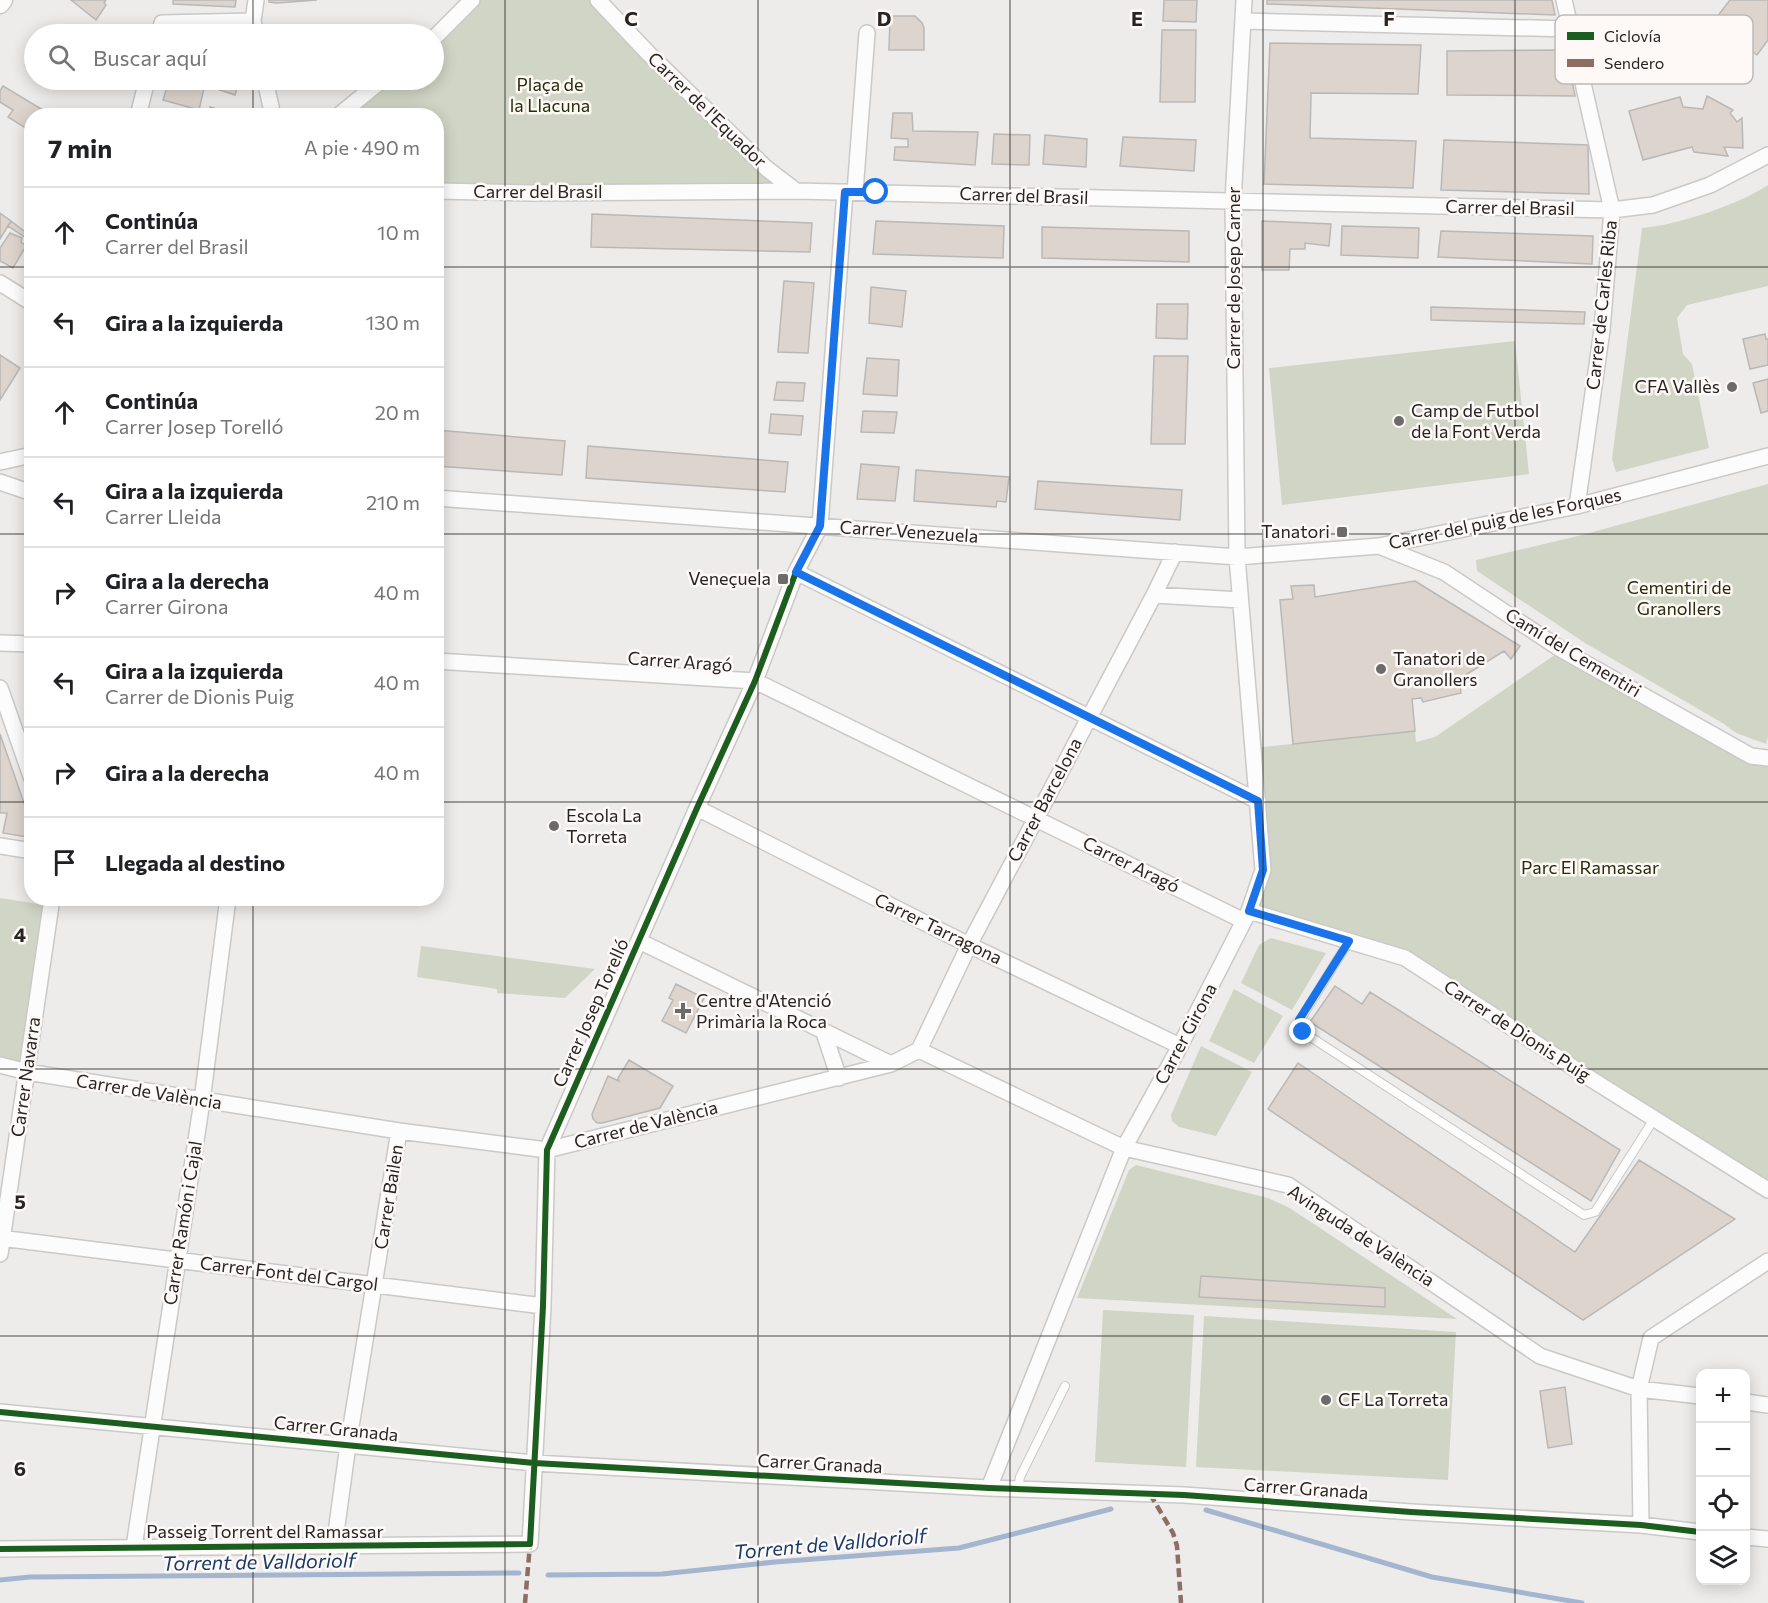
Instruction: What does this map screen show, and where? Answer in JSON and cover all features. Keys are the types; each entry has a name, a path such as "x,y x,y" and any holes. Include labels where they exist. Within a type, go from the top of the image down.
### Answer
{"street":[{"path":"0,4 3,0"},
{"path":"254,24 256,0"},
{"path":"444,28 472,0"},
{"name":"Carrer de l'Equador","path":"598,0 648,53 765,168 796,191"},
{"name":"Carrer de Josep Carner","path":"1237,557 1233,202 1244,0"},
{"name":"Carrer de Carles Riba","path":"1564,0 1568,15"},
{"path":"1244,21 1555,29"},
{"path":"820,526 850,192 867,33"},
{"name":"Carrer de Carles Riba","path":"1577,506 1602,330 1612,210 1583,84"},
{"path":"140,108 144,90"},
{"path":"267,90 271,108"},
{"path":"349,108 370,90"},
{"name":"Carrer del Brasil","path":"444,191 530,193 796,191 1612,210 1653,205 1710,185 1768,155"},
{"path":"0,283 24,298"},
{"name":"Carrer del puig de les Forques","path":"1237,557 1379,546 1577,506 1768,456"},
{"path":"0,462 24,457"},
{"path":"0,482 24,490"},
{"name":"Carrer Venezuela","path":"444,499 1237,557"},
{"name":"Carrer Josep Torelló","path":"530,1544 543,1306 547,1150 755,681 796,572 820,526"},
{"name":"Camí del Cementiri","path":"1379,546 1444,572 1562,650 1751,756 1768,758"},
{"name":"Carrer Barcelona","path":"919,1050 969,945 1175,552"},
{"name":"Carrer Girona","path":"989,1488 1124,1148 1180,1046 1246,916 1263,870 1237,557"},
{"path":"796,572 1258,801"},
{"path":"1154,595 1240,600"},
{"path":"0,643 24,644"},
{"name":"Carrer Aragó","path":"444,662 755,681 1035,818 1246,916"},
{"path":"0,688 24,756"},
{"name":"Carrer Tarragona","path":"697,808 969,945 1180,1046"},
{"path":"0,846 24,850"},
{"name":"Carrer Navarra","path":"0,1254 51,906"},
{"name":"Carrer Ramón i Cajal","path":"134,1547 202,1101 227,906"},
{"name":"Carrer de Dionis Puig","path":"1246,916 1349,941 1405,958 1768,1190"},
{"path":"639,941 891,1064"},
{"path":"824,1033 839,1077"},
{"path":"919,1050 1124,1148"},
{"name":"Carrer de València","path":"0,1065 27,1072 202,1101 399,1131 547,1150 891,1064 919,1050"},
{"name":"Carrer Bailen","path":"334,1547 348,1445 376,1284 399,1131"},
{"name":"Avinguda de València","path":"1124,1148 1288,1185 1540,1356 1639,1389 1696,1395"},
{"name":"Carrer Font del Cargol","path":"1,1238 543,1306"},
{"path":"1641,1526 1639,1389 1651,1338 1768,1261"},
{"path":"1750,1403 1768,1405"},
{"name":"Carrer Granada","path":"0,1412 534,1463 989,1488 1184,1495 1696,1532"},
{"path":"1750,1537 1768,1539"},
{"name":"Passeig Torrent del Ramassar","path":"0,1549 530,1544"}],"lane":[{"path":"1349,941 1299,1020 1303,1032 1584,1215 1595,1212 1654,1119"},
{"path":"1018,1489 1020,1477 1065,1386"}],"green space":[{"name":"Plaça de la Llacuna","path":"472,0 598,0 796,191 444,191 444,108 349,108 370,90 444,90 444,28"},
{"path":"1768,185 1768,286 1687,305 1677,318 1683,354 1692,364 1709,448 1616,472 1612,459 1642,228 1672,223 1707,213 1741,200"},
{"name":"Camp de Futbol de la Font Verda","path":"1515,341 1529,474 1282,505 1269,368"},
{"name":"Cementiri de Granollers","path":"1768,484 1768,737 1766,744 1736,733 1585,643 1477,571 1476,560 1582,535"},
{"name":"Parc El Ramassar","path":"1562,650 1768,758 1768,1190 1405,958 1249,911 1263,870 1254,748 1415,731 1416,742 1435,737"},
{"path":"0,898 24,902 24,906 51,906 27,1072 0,1065"},
{"path":"1271,938 1326,953 1292,1010 1241,983 1259,945"},
{"path":"421,946 595,969 565,998 497,993 497,989 417,977"},
{"path":"1234,989 1283,1016 1254,1063 1209,1041"},
{"path":"1201,1046 1252,1072 1216,1136 1179,1127 1172,1121 1171,1115"},
{"path":"1136,1165 1268,1198 1288,1207 1457,1319 1077,1298 1129,1170"},
{"path":"1103,1310 1194,1315 1186,1467 1095,1462"},
{"name":"CF La Torreta","path":"1204,1316 1456,1332 1448,1480 1196,1467"}],"building":[{"path":"71,0 106,0 104,3 106,5 96,20"},
{"path":"173,0 236,0 235,7 173,4"},
{"path":"269,0 317,0 277,3 269,2"},
{"path":"1164,0 1197,0 1196,22 1163,21"},
{"path":"1267,0 1552,0 1555,15 1267,4"},
{"path":"1730,0 1768,0 1768,40 1757,55 1753,52 1753,15 1718,15"},
{"path":"890,16 915,16 922,23 924,50 889,50"},
{"path":"1162,30 1196,30 1195,102 1160,102"},
{"path":"1270,43 1421,45 1418,94 1311,93 1310,138 1416,141 1413,188 1264,184"},
{"path":"1555,50 1555,84 1573,84 1575,96 1447,95 1447,51"},
{"path":"3,86 40,108 24,108 24,127 8,117 13,110 0,102 0,91"},
{"path":"166,90 204,90 199,108 163,100"},
{"path":"220,90 236,90 235,95"},
{"path":"1707,96 1733,110 1730,113 1737,122 1742,118 1743,148 1724,147 1728,156 1694,152 1692,147 1643,160 1629,111 1680,97 1683,107 1703,109"},
{"path":"893,113 912,113 913,131 978,132 975,165 894,160 895,147 908,147 908,139 891,138"},
{"path":"994,134 1030,135 1029,165 992,164"},
{"path":"1045,135 1087,139 1086,167 1043,164"},
{"path":"1123,137 1196,140 1194,171 1120,166"},
{"path":"1444,140 1588,145 1589,194 1441,190"},
{"path":"0,213 11,221 0,239"},
{"path":"592,214 812,223 810,252 591,247"},
{"path":"11,221 24,231 24,237 8,226"},
{"path":"876,221 1004,226 1003,258 873,254"},
{"path":"1262,221 1331,224 1329,246 1305,243 1305,249 1290,249 1289,270 1262,270"},
{"path":"1342,226 1419,228 1418,258 1341,255"},
{"path":"1042,227 1189,231 1189,262 1042,258"},
{"path":"1441,231 1593,236 1592,264 1438,257"},
{"path":"10,233 22,238 21,242 24,244 24,249 13,268 0,261 0,248"},
{"path":"784,281 814,283 808,353 778,352"},
{"path":"871,287 906,291 902,327 869,323"},
{"path":"1157,304 1188,304 1187,339 1156,338"},
{"path":"1431,307 1585,312 1584,324 1431,320"},
{"path":"1765,334 1768,339 1768,365 1750,369 1743,339"},
{"path":"0,355 20,368 0,400"},
{"path":"1154,356 1188,356 1185,444 1151,444"},
{"path":"867,358 899,360 897,396 863,394"},
{"path":"1768,379 1768,411 1761,413 1753,383"},
{"path":"777,382 805,383 803,401 774,400"},
{"path":"863,411 897,412 894,433 861,432"},
{"path":"771,414 803,416 801,435 769,433"},
{"path":"444,431 565,441 562,475 444,467"},
{"path":"588,446 788,462 785,492 586,478"},
{"path":"861,464 899,467 895,501 857,499"},
{"path":"916,470 1009,477 1006,502 997,501 996,507 914,501"},
{"path":"1038,481 1182,490 1180,520 1035,509"},
{"name":"Tanatori de Granollers","path":"1415,581 1520,646 1511,659 1504,651 1459,679 1461,693 1423,702 1421,698 1412,699 1415,731 1293,744 1280,600 1293,599 1291,586 1314,585 1315,597"},
{"path":"0,734 24,803 24,836 3,833 7,813 0,813"},
{"name":"Centre d'Atenció Primària la Roca","path":"676,984 704,998 686,1033 662,1021 673,1000 669,998"},
{"path":"1335,986 1362,1004 1370,992 1620,1150 1591,1201 1310,1022"},
{"path":"629,1060 673,1086 660,1108 597,1123 592,1114 608,1076 619,1081 618,1078"},
{"path":"1298,1063 1575,1252 1639,1160 1735,1219 1583,1320 1268,1109"},
{"path":"1201,1276 1385,1288 1385,1307 1199,1297"},
{"path":"1565,1387 1572,1444 1548,1448 1540,1391"}],"waterway":[{"name":"Torrent de Valldoriolf","path":"548,1575 662,1574 775,1562 959,1548 1111,1509"},
{"name":"Torrent de Valldoriolf","path":"1206,1510 1432,1577 1582,1603"},
{"name":"Torrent de Valldoriolf","path":"0,1580 30,1577 519,1573"}],"marked path":[{"path":"1150,1494 1173,1533 1177,1546 1181,1603"},
{"path":"525,1603 530,1544"}],"cycle path":[{"path":"0,1549 530,1544 543,1306 547,1150 755,681 796,572 820,526 845,192"},
{"path":"0,1412 534,1463 989,1488 1184,1495 1411,1512 1641,1525 1696,1532"}],"place":[{"name":"CFA Vallès","path":"1732,387"},
{"name":"Camp de Futbol de la Font Verda","path":"1399,421"},
{"name":"Tanatori","path":"1342,532"},
{"name":"Veneçuela","path":"783,579"},
{"name":"Tanatori de Granollers","path":"1381,669"},
{"name":"Escola La Torreta","path":"554,826"},
{"name":"Centre d'Atenció Primària la Roca","path":"683,1011"},
{"name":"CF La Torreta","path":"1326,1400"}],"route":[{"path":"876,192 845,192 820,526 796,572 1258,801 1263,870 1249,911 1349,941 1299,1020 1303,1032"}]}
